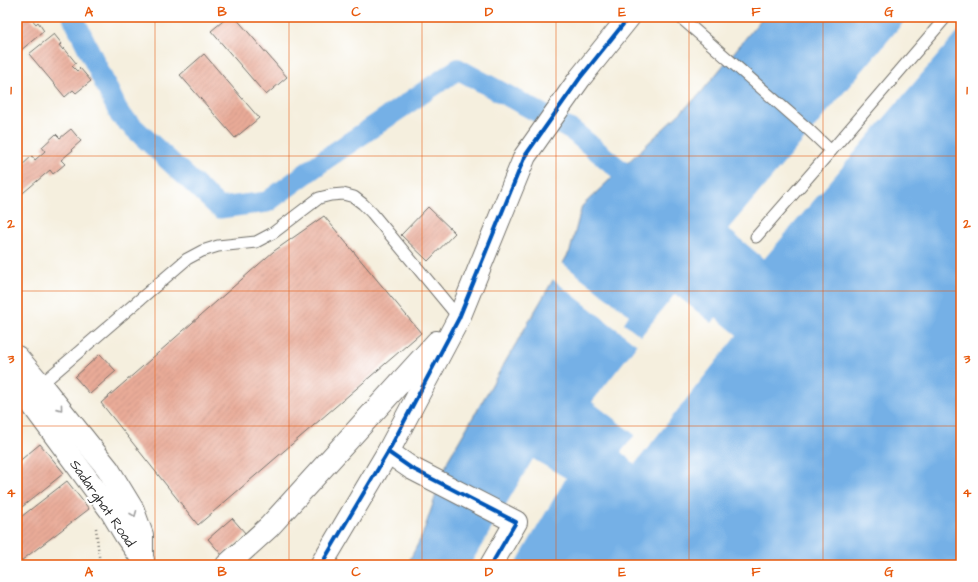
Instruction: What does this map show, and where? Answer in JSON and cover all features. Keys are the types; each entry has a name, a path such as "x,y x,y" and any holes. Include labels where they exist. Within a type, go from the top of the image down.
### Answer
{"street":[{"path":"322,565 388,452 459,318 524,156 580,78 629,17"},
{"path":"227,565 269,527 459,318"},
{"name":"Sadarghat Road","path":"17,357 28,388 108,469 133,510 142,535 142,563"},
{"path":"388,452 411,468 516,522 491,565"}],"lane":[{"path":"680,17 809,130 830,152"},
{"path":"756,238 946,17"},
{"path":"28,388 187,259 202,251 218,246 256,242 273,233 319,198 332,195 343,194 354,197 363,204 459,318"}],"water":[{"path":"763,17 961,17 961,565 407,565 422,536 448,460 570,251 582,206 699,95"}],"pier":[{"path":"908,17 961,17 961,28 764,259 728,229"},
{"path":"561,262 629,315 624,323 641,336 675,294 712,323 716,318 737,335 635,464 621,452 635,435 592,402 637,345 551,278"},
{"path":"533,459 566,478 515,565 470,565"}],"building":[{"path":"17,17 30,17 36,24 38,22 44,31 20,51 17,48"},
{"path":"228,17 235,17 287,77 266,95 211,31"},
{"path":"524,17 534,17 530,22"},
{"path":"54,34 62,44 59,45 63,50 64,48 76,63 72,66 77,71 80,68 91,81 76,93 73,90 65,97 29,54"},
{"path":"204,54 259,118 235,138 180,75"},
{"path":"71,129 81,141 61,160 65,164 53,174 50,170 17,198 17,175 23,170 20,167 32,156 35,160 45,151 42,147 56,134 60,138"},
{"path":"428,207 455,233 428,261 401,235"},
{"path":"324,216 421,333 198,525 101,403 274,251"},
{"path":"100,354 116,371 90,394 75,377"},
{"path":"40,444 64,473 17,511 17,463"},
{"path":"67,481 89,509 17,564 17,520"},
{"path":"232,518 246,534 222,555 208,539"}],"waterway":[{"path":"73,17 120,115 220,208 267,202 327,158 458,69 573,131 620,170 638,191"}],"cycle path":[{"path":"321,565 388,452 459,318 525,156 580,78 629,17"},
{"path":"388,452 411,468 516,522 491,565"}]}
